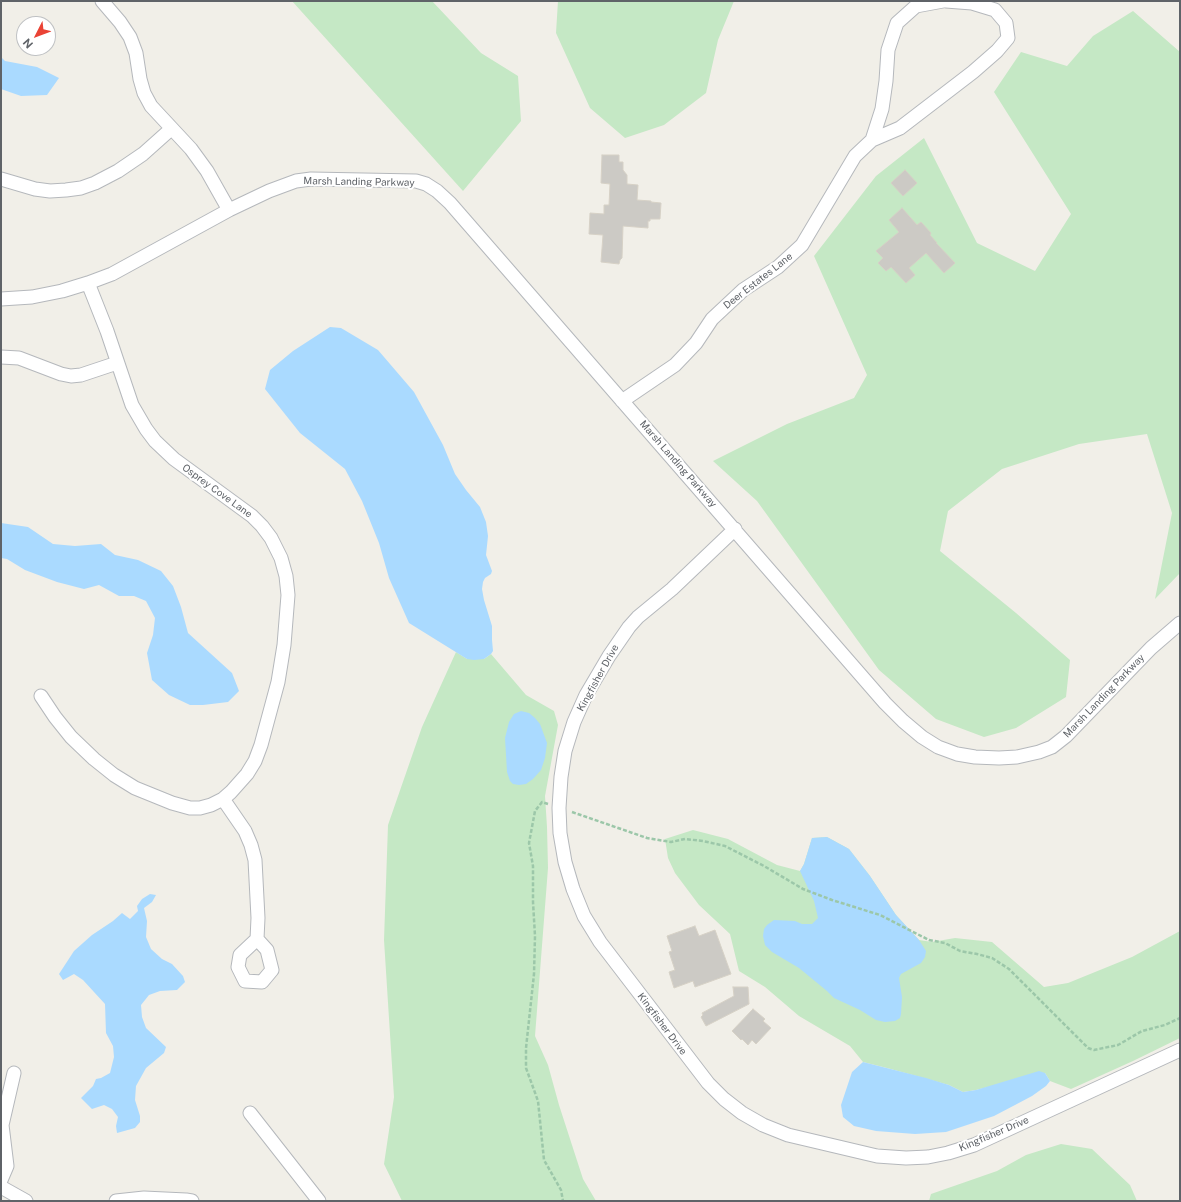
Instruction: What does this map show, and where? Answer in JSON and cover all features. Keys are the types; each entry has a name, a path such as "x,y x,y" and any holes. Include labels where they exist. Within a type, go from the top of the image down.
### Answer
{"street":[{"path":"1,299 32,297 88,284 112,274 229,210 207,171 191,149 151,106 144,93 136,53 130,37 120,22 102,1"},
{"name":"Deer Estates Lane","path":"872,140 882,109 888,50 897,23 916,6 943,1"},
{"name":"Deer Estates Lane","path":"622,401 675,365 696,343 712,319 743,290 778,267 802,245 855,156 872,140 900,128 973,72 997,51 1008,38 1006,23 995,10 972,3 946,1"},
{"path":"1,180 35,189 50,191 81,188 95,183 118,171 144,154 172,129"},
{"name":"Marsh Landing Parkway","path":"229,210 269,191 296,181 311,179 416,181 426,184 437,191 450,203 885,703 903,721 938,747 956,754 975,757 999,758 1016,757 1039,752 1052,747 1066,736 1151,648 1180,622"},
{"name":"Osprey Cove Lane","path":"41,696 71,737 109,771 135,788 172,804 190,808 200,808 212,805 232,792 247,774 255,761 261,745 278,682 284,645 288,595 286,576 281,558 271,538 252,516 174,459 146,430 132,405 107,331 88,284"},
{"path":"1,357 19,358 61,374 71,376 81,375 117,363"},
{"name":"Kingfisher Drive","path":"735,529 672,589 638,617 628,627 608,656 586,695 574,722 561,777 559,808 560,833 564,862 572,889 584,916 600,942 708,1083 724,1099 742,1113 763,1125 788,1135 877,1156 906,1158 928,1157 974,1145 1180,1050"},
{"path":"223,799 245,830 255,860 258,918 257,939"},
{"path":"1,1180 7,1166 2,1125 14,1073"},
{"path":"250,1113 320,1201"},
{"path":"1,1187 26,1201"},
{"path":"116,1201 144,1198 192,1201"}],"path":[{"path":"563,1201 561,1190 544,1160 538,1101 526,1068 528,1027 534,974 535,936 533,866 529,843 536,811 542,802 647,838 671,842 685,839 725,846 764,866 803,889 880,915 929,940 945,943 960,951 992,958 1009,969 1088,1048 1094,1050 1118,1045 1142,1031 1165,1025 1180,1018"}],"green space":[{"path":"292,1 432,1 481,53 518,76 521,121 463,191"},
{"path":"558,1 734,1 718,40 706,93 664,125 625,138 590,108 556,33"},
{"path":"1133,11 1180,52 1180,573 1155,599 1172,513 1147,434 1079,444 1002,469 948,511 940,551 1016,613 1070,660 1066,697 1016,728 984,737 936,719 879,670 757,501 713,461 787,424 854,398 867,375 814,256 876,176 924,138 977,243 1035,271 1071,214 994,92 1021,52 1067,66 1093,36"},
{"path":"456,652 467,659 484,659 491,654 526,695 554,711 558,725 545,796 548,868 535,1036 548,1065 559,1105 583,1179 596,1201 402,1201 384,1164 394,1097 384,940 388,825 422,727"},
{"path":"693,830 728,839 777,865 800,871 804,864 812,838 827,837 849,849 870,876 896,915 919,940 932,942 955,938 992,942 1044,987 1068,983 1132,957 1180,931 1180,1038 1071,1089 1050,1081 1045,1073 963,1092 949,1085 863,1062 850,1046 799,1016 765,987 739,971 730,934 699,905 675,873 668,858 665,839"},
{"path":"1061,1144 1092,1149 1130,1185 1137,1201 929,1201 931,1194 997,1171 1026,1155"}],"water":[{"path":"1,57 5,61 37,67 59,78 47,95 21,96 1,89"},
{"path":"330,327 341,328 378,350 414,392 443,445 455,474 480,507 486,522 488,536 486,555 492,571 491,574 485,578 482,589 492,626 493,651 484,659 467,659 409,623 389,578 379,543 362,501 345,469 300,433 265,389 270,370 293,351"},
{"path":"1,523 28,527 53,544 75,546 101,544 115,555 138,560 161,571 173,586 181,607 188,633 232,673 239,691 228,702 203,705 190,705 169,695 152,680 147,653 153,635 155,618 146,601 134,596 119,596 99,585 84,589 57,582 25,570 7,559 1,558"},
{"path":"521,711 529,713 540,724 547,743 545,758 541,770 526,784 519,785 513,784 510,781 507,772 505,738 509,722 514,714"},
{"path":"827,837 849,849 870,876 896,915 919,940 926,951 925,957 921,963 901,974 899,978 902,997 901,1014 900,1018 895,1021 885,1022 876,1020 860,1010 834,998 799,968 772,952 765,945 763,936 764,929 774,920 795,921 802,924 812,924 818,918 814,901 800,871 804,864 812,838"},
{"path":"150,894 156,895 152,902 144,908 147,921 146,937 151,949 162,959 172,964 183,976 185,982 177,990 160,991 149,995 141,1005 142,1017 146,1028 166,1047 164,1053 146,1068 136,1086 135,1100 140,1116 140,1122 135,1128 117,1133 116,1126 118,1117 112,1109 104,1105 92,1109 81,1098 93,1086 96,1079 110,1073 114,1057 113,1046 106,1033 105,1004 83,980 74,974 63,980 59,974 74,951 92,935 122,913 130,919 138,911 137,906 142,899"},
{"path":"863,1062 926,1078 949,1085 963,1092 976,1090 1039,1071 1045,1073 1050,1081 1046,1086 1032,1096 994,1116 946,1132 915,1134 876,1131 854,1126 843,1117 841,1105 852,1072"}],"building":[{"path":"602,155 619,155 619,162 623,162 623,170 627,175 627,184 638,185 637,200 661,203 660,219 650,219 650,221 648,221 648,228 623,226 622,258 619,264 601,262 603,235 589,234 590,213 604,214 604,205 609,205 610,184 601,183"},
{"path":"905,170 917,183 903,196 891,183"},
{"path":"902,208 917,225 921,222 931,233 930,235 936,243 955,263 944,273 926,253 909,268 915,275 906,283 891,267 886,271 878,263 883,258 876,251 899,232 889,220"},
{"path":"695,926 699,936 715,930 731,974 695,987 693,981 674,988 669,972 675,970 669,952 672,951 667,936"},
{"path":"733,987 748,987 749,1004 706,1026 701,1017 703,1015 702,1013 734,996"},
{"path":"753,1009 765,1019 763,1021 771,1028 756,1044 752,1040 748,1045 732,1031"}]}
